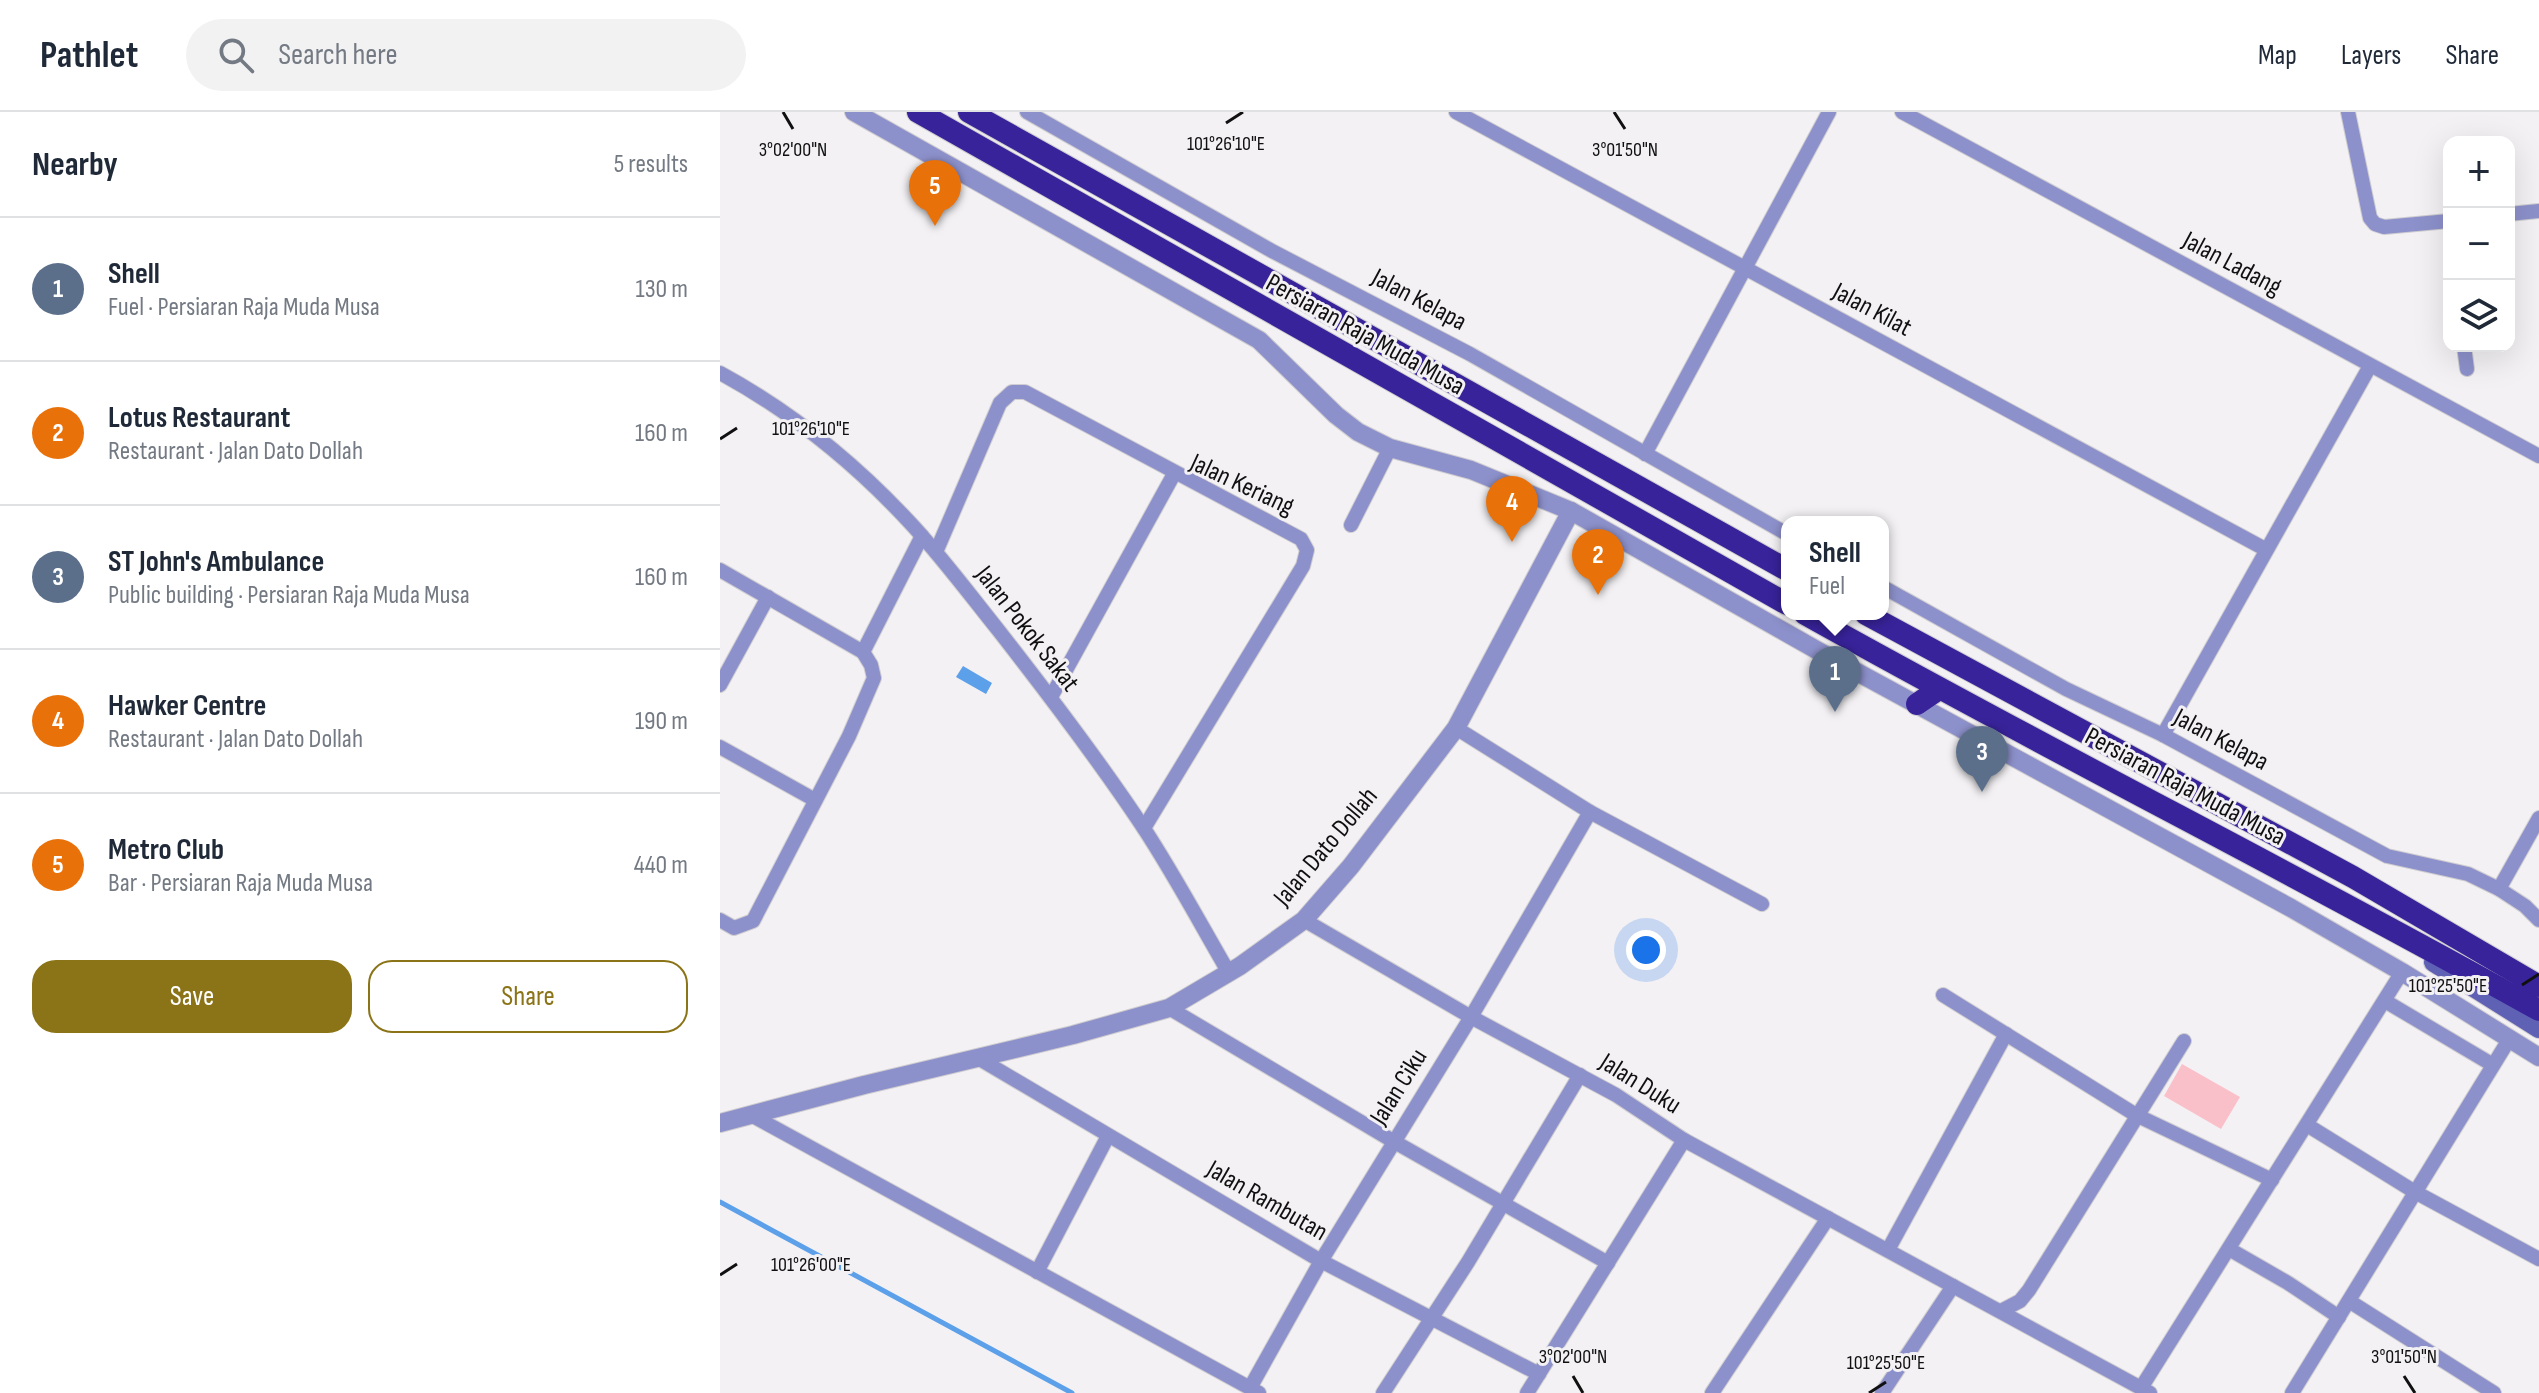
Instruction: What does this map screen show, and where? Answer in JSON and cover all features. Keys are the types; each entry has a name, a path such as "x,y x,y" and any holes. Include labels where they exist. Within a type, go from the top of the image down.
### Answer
{"highway":[{"name":"Persiaran Raja Muda Musa","path":"918,112 1781,601"},
{"name":"Persiaran Raja Muda Musa","path":"969,112 1781,567"},
{"name":"Persiaran Raja Muda Musa","path":"1816,620 2539,1010"},
{"name":"Persiaran Raja Muda Musa","path":"1877,620 2353,877 2539,986"},
{"path":"1917,704 1939,689"},
{"path":"2353,877 2412,898 2539,969"}],"main road":[{"path":"2370,917 2468,985 2539,1028"}],"street":[{"path":"854,112 1259,340 1336,415 1358,432 1390,448 1471,470 1571,511 2279,901 2402,972 2539,1057"},
{"name":"Jalan Kelapa","path":"1027,112 1272,251 1470,354 1781,531"},
{"name":"Jalan Kilat","path":"1456,112 2265,549"},
{"path":"1645,454 1829,112"},
{"name":"Jalan Ladang","path":"1902,112 2539,456"},
{"path":"2348,112 2370,218 2375,224 2384,227 2443,221"},
{"path":"2515,213 2539,211"},
{"path":"2465,352 2467,369"},
{"path":"2163,735 2370,366"},
{"name":"Jalan Pokok Sakat","path":"720,373 745,387 822,442 861,474 936,552 1051,697 1144,828 1229,973"},
{"path":"936,552 1000,403 1012,392 1025,392 1174,474"},
{"path":"1351,525 1390,448"},
{"name":"Jalan Keriang","path":"1051,697 1174,474 1301,539 1307,550 1303,566 1144,828"},
{"name":"Jalan Dato Dollah","path":"720,1123 1169,1008 1229,973 1304,920 1351,866 1456,728 1571,511"},
{"path":"863,652 922,536"},
{"path":"720,570 863,652 874,678 849,736 753,921 734,928 720,920"},
{"name":"Jalan Kelapa","path":"1889,590 2066,689 2163,735 2387,856 2468,874 2499,889 2525,906 2539,920"},
{"path":"720,685 768,597"},
{"path":"1456,728 1590,812 1762,904"},
{"path":"720,747 815,800"},
{"name":"Jalan Ciku","path":"1254,1390 1321,1261 1471,1017 1590,812"},
{"path":"2499,889 2539,818"},
{"name":"Jalan Duku","path":"1304,920 1471,1017 1580,1075 1684,1140 2146,1391"},
{"path":"2146,1391 2229,1249 2402,972"},
{"path":"1943,995 2136,1115 2272,1180"},
{"path":"2385,1001 2493,1065"},
{"path":"1169,1008 1393,1141 1608,1263"},
{"path":"1888,1250 2006,1034"},
{"path":"2292,1393 2510,1038"},
{"path":"2001,1311 2020,1301 2029,1290 2184,1041"},
{"name":"Jalan Rambutan","path":"978,1058 1321,1261 1539,1374"},
{"path":"1383,1393 1504,1203 1580,1075"},
{"path":"753,1116 1254,1390"},
{"path":"2307,1125 2415,1192 2539,1259"},
{"path":"1037,1272 1108,1136"},
{"path":"1527,1393 1684,1140"},
{"path":"1712,1393 1828,1218"},
{"path":"2229,1249 2339,1317"},
{"path":"1882,1393 1953,1286"},
{"path":"2349,1301 2494,1393"}],"shaded area":[{"path":"2182,1064 2240,1097 2221,1129 2164,1096"}],"water":[{"path":"963,666 992,683 986,694 956,677"}],"waterway":[{"path":"720,1202 1072,1393"}],"place":[{"name":"Metro Club","path":"935,226"},
{"name":"Hawker Centre","path":"1512,542"},
{"name":"Lotus Restaurant","path":"1598,595"},
{"name":"Shell","path":"1835,712"},
{"name":"ST John's Ambulance","path":"1982,792"}]}
